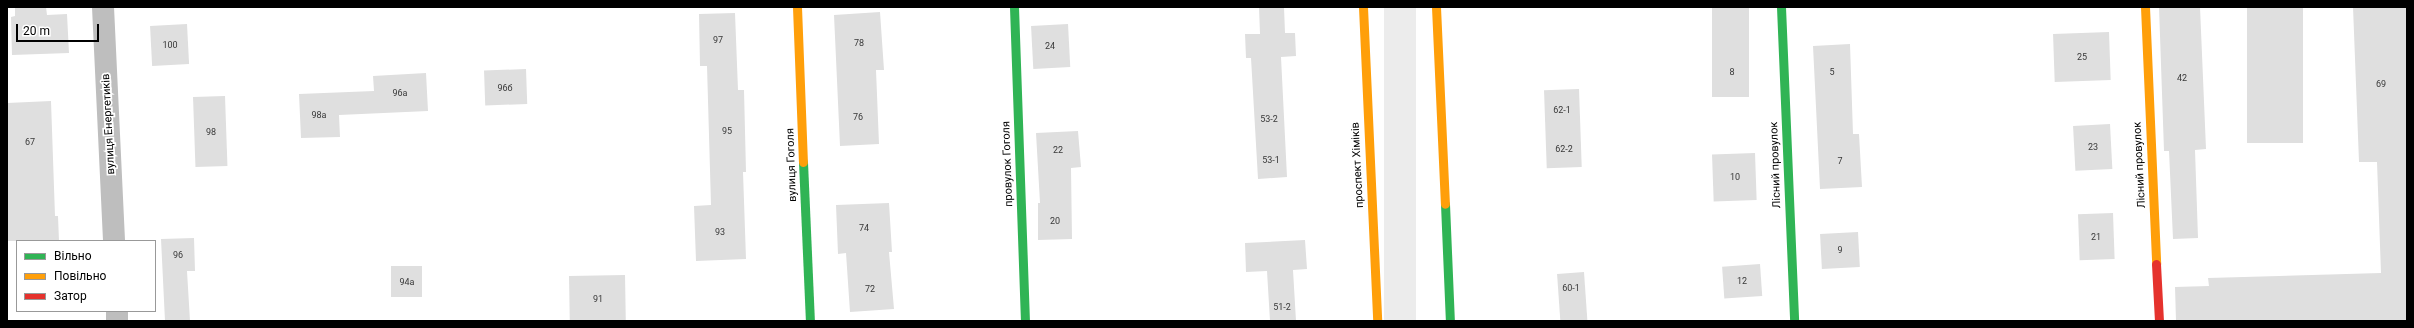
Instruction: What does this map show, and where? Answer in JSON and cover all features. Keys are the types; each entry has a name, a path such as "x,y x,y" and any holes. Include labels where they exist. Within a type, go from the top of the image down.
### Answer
{"street":[{"name":"вулиця Енергетиків","path":"103,7 114,240"},
{"name":"вулиця Гоголя","path":"797,7 810,321"},
{"name":"провулок Гоголя","path":"1014,7 1025,321"},
{"name":"проспект Хіміків","path":"1363,7 1378,321"},
{"path":"1436,7 1450,321"},
{"name":"Лісний провулок","path":"1781,7 1794,321"},
{"name":"Лісний провулок","path":"2145,7 2159,321"}],"shaded area":[{"path":"1384,7 1416,7 1416,321 1384,321"}],"building":[{"path":"15,7 46,7 47,15 67,14 69,53 12,55 11,17 15,16"},
{"path":"1259,7 1284,7 1285,33 1295,33 1296,56 1281,57 1287,177 1258,179 1251,58 1246,58 1245,34 1260,34"},
{"path":"1712,7 1749,7 1749,97 1712,97"},
{"path":"2159,7 2200,7 2206,149 2195,150 2198,238 2173,239 2169,151 2164,151"},
{"path":"2247,7 2303,7 2303,143 2247,143"},
{"path":"2353,7 2407,7 2407,321 2176,321 2175,287 2209,286 2208,278 2381,273 2377,162 2359,162"},
{"path":"880,12 884,70 876,70 879,144 840,146 834,15"},
{"path":"735,13 738,90 744,90 746,172 743,172 746,259 696,261 694,206 711,205 707,66 700,66 699,14"},
{"path":"187,24 189,64 152,66 150,26"},
{"path":"1068,24 1070,67 1033,69 1031,26"},
{"path":"2109,32 2111,80 2055,82 2053,34"},
{"path":"1850,44 1853,134 1859,134 1862,187 1820,189 1813,46"},
{"path":"526,69 527,104 485,105 484,70"},
{"path":"426,73 428,111 339,115 340,137 301,138 299,94 374,91 373,76"},
{"path":"1579,89 1582,167 1547,168 1544,90"},
{"path":"225,96 227,166 195,167 193,97"},
{"path":"51,101 55,216 58,216 59,240 7,241 7,103"},
{"path":"2110,124 2112,169 2075,171 2073,126"},
{"path":"1078,131 1081,167 1071,168 1072,239 1038,240 1038,203 1040,203 1036,133"},
{"path":"1755,153 1757,200 1714,201 1712,155"},
{"path":"889,203 892,252 889,252 894,309 850,312 846,253 838,254 836,205"},
{"path":"2113,213 2115,259 2080,260 2078,214"},
{"path":"1858,232 1860,267 1822,269 1820,234"},
{"path":"194,238 195,271 187,271 190,321 165,321 161,239"},
{"path":"1305,240 1307,269 1293,270 1296,321 1270,321 1267,271 1246,272 1245,243"},
{"path":"1760,264 1762,296 1724,299 1722,267"},
{"path":"391,266 422,266 422,297 391,297"},
{"path":"1584,272 1587,321 1560,321 1557,274"},
{"path":"625,275 626,321 570,321 569,276"}],"traffic: fast":[{"path":"1014,7 1025,321"},
{"path":"1781,7 1794,321"},
{"path":"803,162 810,321"},
{"path":"1445,204 1450,321"}],"traffic: slow":[{"path":"797,7 803,162"},
{"path":"1363,7 1377,321"},
{"path":"1436,7 1445,204"},
{"path":"2145,7 2156,264"}],"traffic: jam":[{"path":"2156,264 2159,321"}]}
